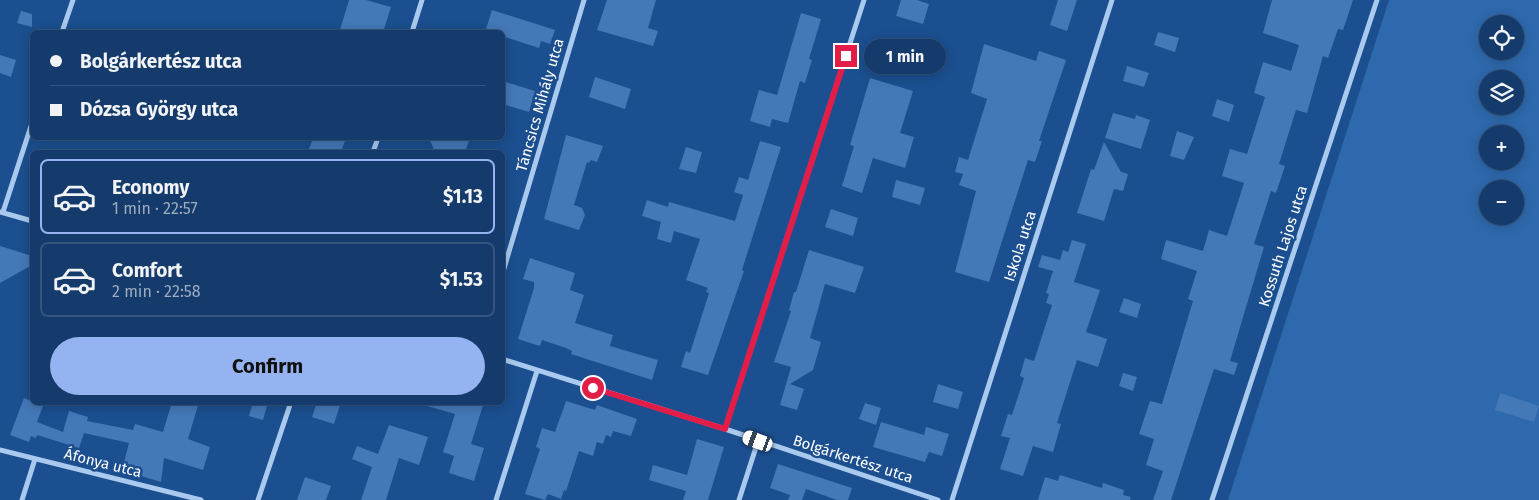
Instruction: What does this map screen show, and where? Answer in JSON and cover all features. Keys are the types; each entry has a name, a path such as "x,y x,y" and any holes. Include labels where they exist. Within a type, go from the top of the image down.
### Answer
{"street":[{"path":"63,30 73,0"},
{"path":"413,30 422,0"},
{"name":"Táncsics Mihály utca","path":"505,265 584,0"},
{"path":"725,429 864,0"},
{"name":"Iskola utca","path":"952,500 1112,0"},
{"name":"Kossuth Lajos utca","path":"1212,500 1377,0"},
{"path":"30,129 2,212 30,220"},
{"name":"Bolgárkertész utca","path":"505,360 725,429 938,500"},
{"path":"496,500 537,371"},
{"path":"258,500 290,405"},
{"path":"739,500 758,441"},
{"name":"Áfonya utca","path":"0,450 201,500"},
{"path":"22,500 35,459"}],"shaded area":[{"path":"1389,0 1539,0 1539,500 1228,500"}],"building":[{"path":"349,0 366,0 391,7 384,30 340,30"},
{"path":"607,0 656,0 648,28 658,31 653,46 597,30"},
{"path":"901,0 917,0 929,4 923,24 896,16"},
{"path":"1058,0 1077,0 1067,31 1050,25"},
{"path":"1272,0 1353,0 1343,30 1338,29 1328,58 1323,56 1307,113 1296,110 1279,164 1285,166 1276,193 1271,191 1254,244 1264,247 1230,361 1238,363 1234,375 1214,369 1171,500 1153,500 1163,471 1146,465 1154,439 1139,434 1150,401 1162,404 1193,301 1188,299 1197,271 1161,259 1166,240 1203,251 1209,230 1227,236 1244,183 1222,176 1230,149 1247,154 1265,97 1254,93 1263,62 1291,71 1299,45 1263,33"},
{"path":"492,10 555,30 550,44 541,41 539,48 505,37 505,30 486,30"},
{"path":"21,11 32,14 32,27 17,23"},
{"path":"801,13 821,19 809,59 812,60 805,83 800,81 788,123 772,119 770,127 750,121 759,90 777,95"},
{"path":"1158,32 1179,38 1175,52 1154,45"},
{"path":"984,44 1036,61 1039,51 1066,60 1039,141 1042,141 1035,162 1028,160 989,282 955,272 976,191 959,185 963,174 955,172 959,157 968,160 987,99 971,93"},
{"path":"0,55 16,60 11,77 0,73"},
{"path":"1127,66 1149,73 1144,87 1123,81"},
{"path":"595,77 631,89 625,109 589,97"},
{"path":"870,78 913,91 900,133 914,137 905,168 873,158 862,193 842,186 854,146 850,145"},
{"path":"505,82 535,91 529,112 505,105"},
{"path":"1217,99 1234,105 1229,122 1212,116"},
{"path":"1113,113 1135,119 1136,115 1150,120 1141,149 1105,138"},
{"path":"1177,131 1194,137 1184,160 1170,156"},
{"path":"566,135 603,146 597,162 591,160 589,163 587,162 574,205 582,208 585,215 579,230 544,219"},
{"path":"312,140 345,140 342,150 309,150"},
{"path":"430,140 469,140 466,150 434,150"},
{"path":"760,141 781,147 742,270 744,271 708,375 681,367 686,351 690,353 709,293 706,292 708,288 686,280 700,239 674,231 671,243 657,239 661,222 642,216 647,200 668,207 669,202 735,221 743,195 734,192 739,177 748,180"},
{"path":"1104,142 1121,172 1128,174 1123,191 1114,189 1104,221 1077,213 1091,169 1094,170"},
{"path":"686,147 702,152 696,173 679,169"},
{"path":"896,180 925,188 920,205 892,197"},
{"path":"831,209 858,218 853,236 825,227"},
{"path":"1072,240 1086,244 1074,282 1100,290 1086,332 1107,339 1098,367 1077,360 1057,423 1061,424 1053,452 1033,446 1023,476 1000,469 1010,438 1001,436 1008,414 1012,415 1024,378 1020,376 1025,358 1034,361 1052,305 1046,303 1049,294 1046,293 1053,271 1038,267 1042,255 1060,260 1063,250 1068,252"},
{"path":"0,246 30,255 30,266 0,283"},
{"path":"809,250 864,267 855,293 825,284 810,338 821,342 813,370 790,384 804,389 797,410 780,405 791,367 774,362 791,311 789,310 794,292 796,292"},
{"path":"530,258 575,273 570,290 584,295 575,323 613,335 610,346 658,360 652,380 571,354 572,351 566,348 542,340 540,346 518,339 534,288 534,282 523,279"},
{"path":"1124,298 1141,304 1137,318 1119,312"},
{"path":"1123,373 1137,377 1133,391 1119,386"},
{"path":"938,384 963,392 958,409 933,402"},
{"path":"1500,393 1539,406 1534,422 1495,410"},
{"path":"24,398 30,401 30,405 43,406 37,422 63,432 69,411 88,417 87,421 133,430 135,424 163,432 171,405 198,405 188,439 210,447 203,470 164,458 161,482 122,470 129,443 84,433 79,448 37,435 36,438 31,436 29,442 10,435"},
{"path":"566,401 595,410 597,405 637,419 631,436 613,431 611,437 606,435 603,444 597,442 593,456 579,451 566,491 564,490 561,499 548,494 545,500 525,494 540,449 536,447 542,428 555,432"},
{"path":"865,403 881,408 876,425 859,419"},
{"path":"252,405 267,405 263,420 249,416"},
{"path":"316,405 340,405 334,424 312,417"},
{"path":"483,405 471,444 484,448 474,481 449,473 454,456 443,452 455,414 427,406"},
{"path":"881,422 924,435 926,427 949,434 942,456 929,452 925,462 873,447"},
{"path":"389,425 428,437 419,465 399,458 386,500 361,500 372,467 352,459 357,446 378,454"},
{"path":"697,439 724,447 708,500 683,500 686,491 649,480 653,465 687,475"},
{"path":"778,464 852,488 848,500 837,500 806,489 802,500 788,500 790,495 770,488"},
{"path":"1060,475 1102,488 1103,483 1124,490 1123,495 1131,497 1130,500 1038,500 1045,477 1058,481"},
{"path":"305,477 331,486 326,500 297,500"}],"route":[{"path":"593,388 725,429 846,56"}]}
